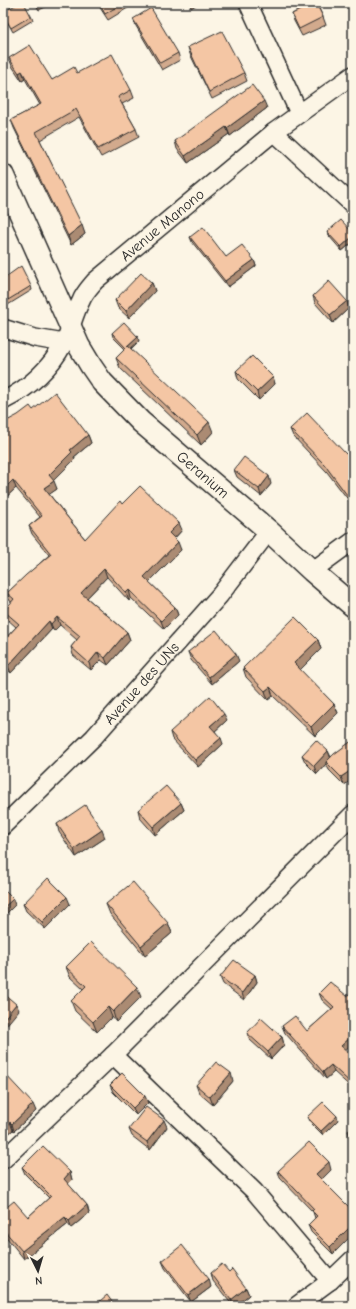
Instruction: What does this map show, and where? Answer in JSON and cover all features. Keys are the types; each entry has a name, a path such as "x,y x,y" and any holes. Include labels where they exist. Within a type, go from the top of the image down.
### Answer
{"street":[{"path":"248,3 299,113"},
{"name":"Avenue Manono","path":"3,401 26,389 39,377 68,335 81,299 95,281 274,132 353,75"},
{"path":"274,132 353,205"},
{"name":"Geranium","path":"3,175 68,335 120,402 140,422 269,531 353,606"},
{"path":"3,328 35,338 68,335"},
{"name":"Avenue des UNs","path":"3,826 94,737 220,595 269,531"},
{"path":"312,571 353,541"},
{"path":"3,1160 113,1055 353,814"},
{"path":"113,1055 254,1191 330,1281"},
{"path":"296,1306 330,1281 353,1259"}],"building":[{"path":"19,3 24,3 31,16 11,28 3,12"},
{"path":"99,3 123,3 105,14"},
{"path":"299,3 316,3 323,17 299,29 292,14 302,9"},
{"path":"151,8 178,53 160,63 133,19"},
{"path":"222,31 244,73 209,92 188,47"},
{"path":"30,45 52,80 74,67 77,73 112,54 131,90 118,97 136,129 98,149 76,109 36,132 82,225 68,236 11,120 41,104 22,71 19,73 9,58"},
{"path":"252,85 264,101 185,156 175,141"},
{"path":"341,220 353,233 353,236 341,247 327,232"},
{"path":"203,227 226,257 242,245 254,260 225,281 190,237"},
{"path":"21,266 31,286 3,303 3,279"},
{"path":"141,273 152,283 126,311 115,300"},
{"path":"329,281 347,301 330,315 313,296"},
{"path":"124,322 138,337 126,348 112,333"},
{"path":"128,346 209,422 197,435 116,358"},
{"path":"252,356 273,377 257,392 236,371"},
{"path":"55,392 88,435 70,450 72,452 49,475 54,481 44,488 85,539 120,501 122,504 140,486 179,523 169,533 178,542 144,577 175,607 161,621 129,590 126,593 104,569 81,593 127,632 105,658 98,652 89,663 71,647 80,636 57,617 51,624 49,621 8,666 3,661 3,641 19,624 4,611 14,599 7,593 51,554 29,526 42,516 13,480 3,490 3,423 18,415 30,406 33,410"},
{"path":"307,413 346,454 348,453 353,460 353,503 324,464 290,429"},
{"path":"244,457 269,476 259,489 234,470"},
{"path":"353,570 353,579 349,575"},
{"path":"295,617 318,640 294,663 334,704 311,727 270,687 265,691 243,668"},
{"path":"216,630 236,654 209,677 188,652"},
{"path":"210,696 224,714 210,726 221,738 195,760 170,732"},
{"path":"316,740 328,751 314,766 302,755"},
{"path":"353,740 353,769 341,777 326,762"},
{"path":"166,786 181,803 153,827 138,810"},
{"path":"85,805 102,830 74,849 57,824"},
{"path":"48,878 67,897 42,922 23,904"},
{"path":"133,882 168,923 141,946 106,904"},
{"path":"3,889 13,899 3,908"},
{"path":"91,942 137,987 113,1012 108,1007 93,1022 71,1001 86,986 66,967"},
{"path":"234,960 255,975 242,993 220,977"},
{"path":"330,982 347,996 351,993 353,996 353,1035 341,1046 353,1056 353,1085 331,1065 323,1072 282,1026 295,1016 307,1031 334,1007 319,993"},
{"path":"3,993 16,1004 3,1020"},
{"path":"261,1018 282,1037 268,1052 247,1033"},
{"path":"216,1062 231,1073 210,1097 196,1085"},
{"path":"4,1073 33,1104 12,1124 10,1122 3,1129 3,1074"},
{"path":"122,1073 145,1096 133,1108 110,1085"},
{"path":"323,1102 337,1116 321,1131 307,1117"},
{"path":"146,1107 164,1120 147,1142 129,1129"},
{"path":"353,1125 353,1136 348,1131"},
{"path":"309,1142 329,1162 316,1174 353,1211 353,1224 330,1247 308,1225 317,1216 312,1211 314,1209 278,1171"},
{"path":"43,1146 70,1172 64,1179 87,1205 69,1221 65,1217 22,1251 3,1229 3,1210 14,1201 28,1217 51,1196 22,1167"},
{"path":"182,1245 209,1279 188,1295 162,1261"},
{"path":"222,1264 229,1272 232,1269 246,1288 231,1300 211,1273"},
{"path":"107,1295 115,1306 94,1306"}]}
